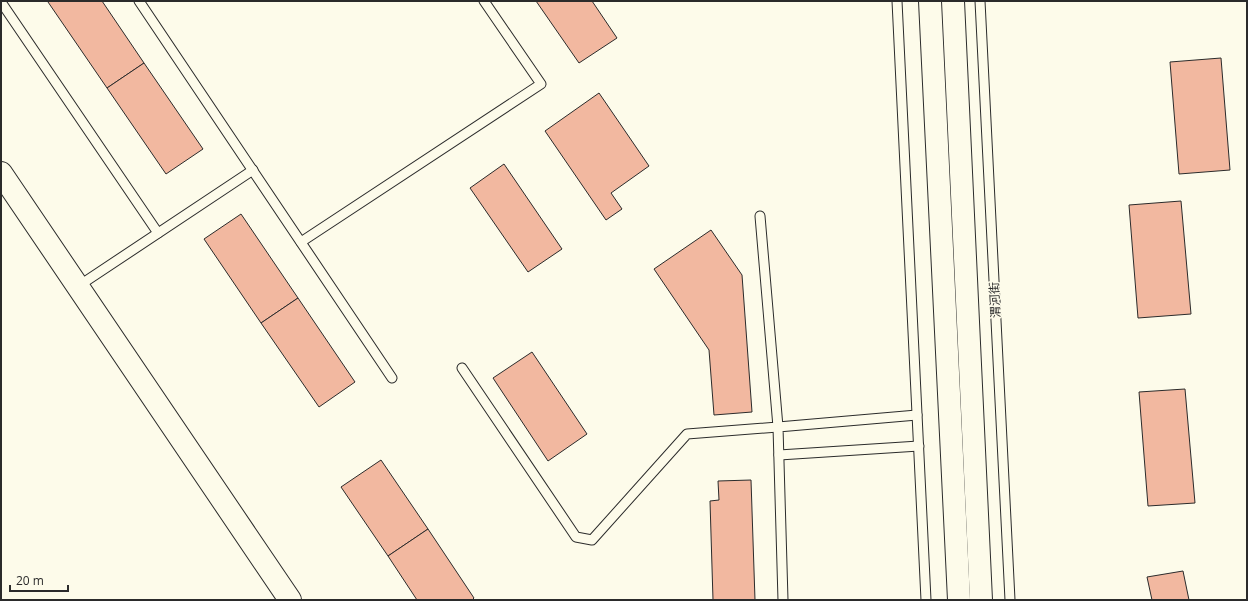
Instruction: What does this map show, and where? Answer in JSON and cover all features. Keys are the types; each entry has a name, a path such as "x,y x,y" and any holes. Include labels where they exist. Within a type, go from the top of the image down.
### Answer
{"street":[{"path":"930,1 959,600"},
{"path":"953,1 981,600"},
{"path":"1,173 290,600"}],"lane":[{"path":"139,1 392,378"},
{"path":"301,242 541,84 484,1"},
{"path":"897,1 926,600"},
{"name":"渭河街","path":"980,1 1010,600"},
{"path":"1,2 158,233"},
{"path":"77,286 253,170"},
{"path":"760,216 778,427 783,600"},
{"path":"462,368 576,537 592,540 688,434 917,415"},
{"path":"779,455 919,446"}],"building":[{"path":"102,1 144,63 107,88 48,2"},
{"path":"536,1 592,1 617,38 579,63"},
{"path":"1221,58 1230,170 1179,174 1170,62"},
{"path":"144,63 203,149 166,174 107,88"},
{"path":"599,93 649,166 611,193 622,209 606,220 545,131"},
{"path":"504,164 562,249 528,272 470,188"},
{"path":"1181,201 1191,314 1138,318 1129,205"},
{"path":"241,214 298,298 261,323 204,239"},
{"path":"711,230 742,275 752,412 714,415 709,350 654,269"},
{"path":"298,298 355,382 319,407 261,323"},
{"path":"532,352 587,434 548,461 493,378"},
{"path":"1185,389 1195,503 1148,506 1139,392"},
{"path":"381,460 428,529 388,556 341,487"},
{"path":"751,480 755,600 713,600 710,501 719,500 718,481"},
{"path":"428,529 474,598 472,600 417,600 388,556"},
{"path":"1183,571 1189,600 1152,600 1147,577"}]}
